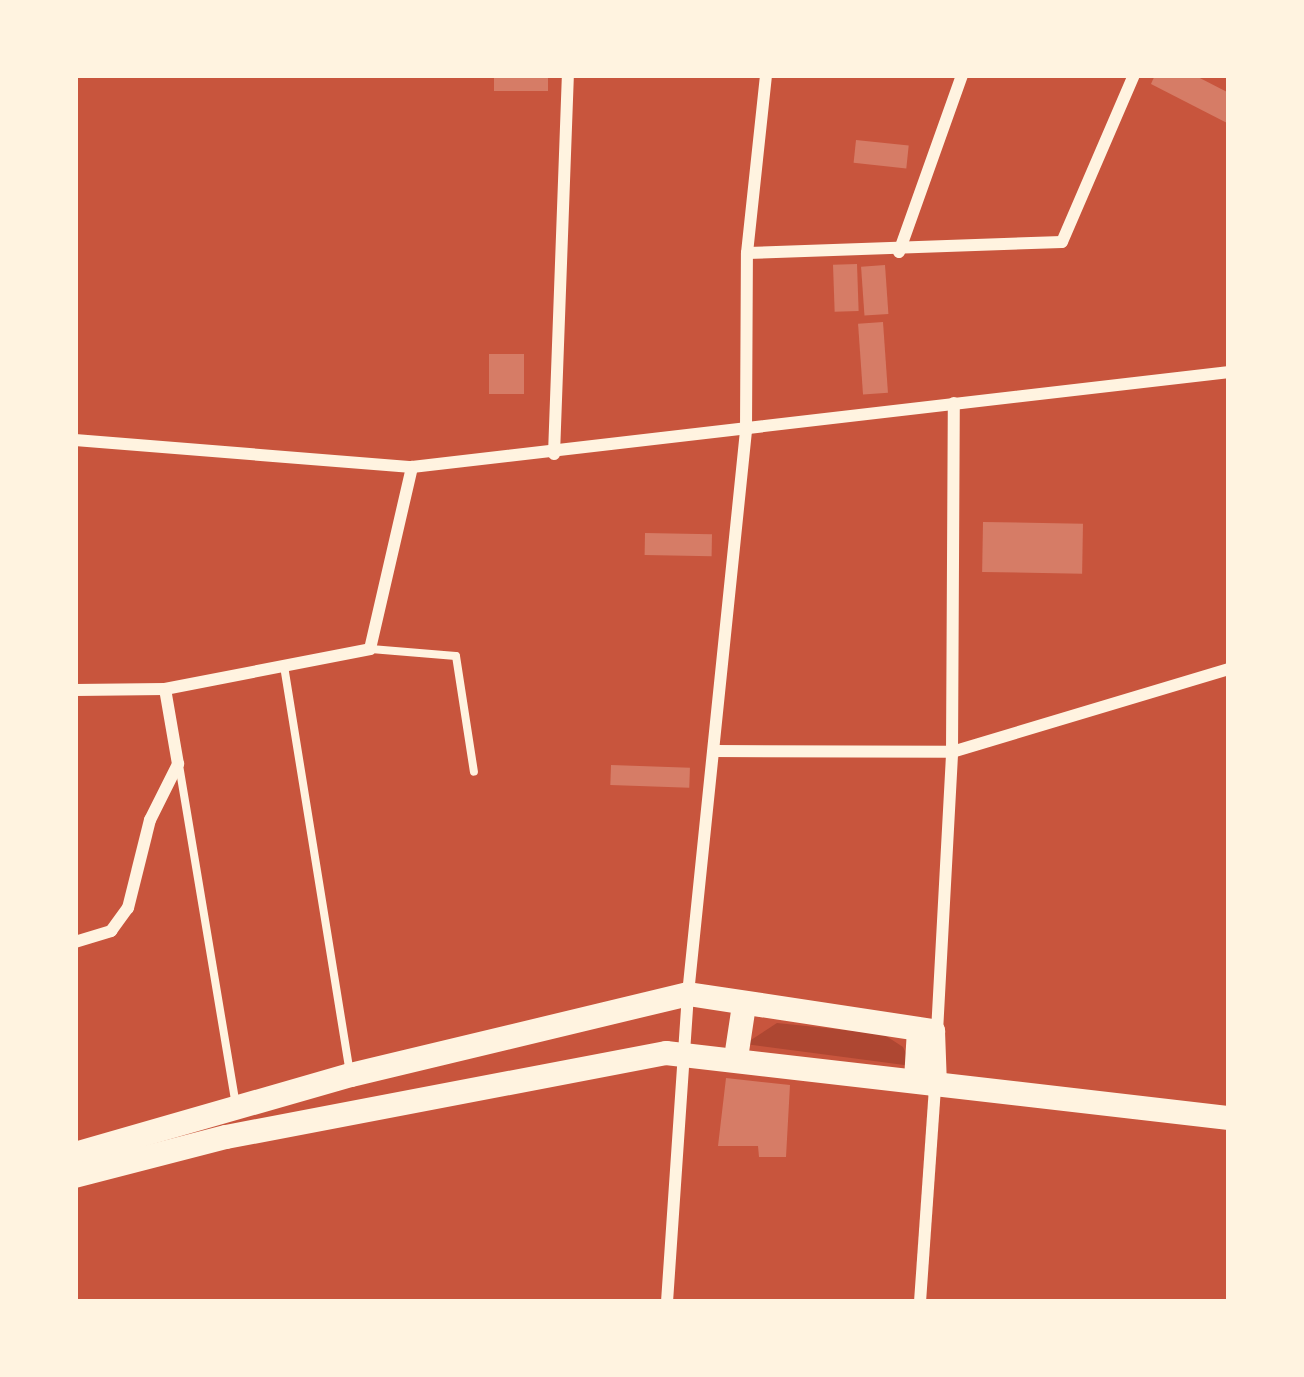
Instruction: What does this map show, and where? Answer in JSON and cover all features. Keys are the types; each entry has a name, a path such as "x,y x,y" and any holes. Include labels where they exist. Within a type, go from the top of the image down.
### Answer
{"main road":[{"path":"75,1154 351,1075 688,994 928,1031 926,1082"},
{"path":"736,1058 744,1005"},
{"path":"75,1176 603,1060 685,1055 1229,1118"}],"street":[{"path":"554,454 568,75"},
{"path":"667,1302 688,994 746,431 747,253 766,75"},
{"path":"899,252 962,75"},
{"path":"747,253 899,252 1062,242 1134,75"},
{"path":"75,440 412,467 1229,372"},
{"path":"928,1031 952,752 954,404"},
{"path":"75,690 165,689 370,649 412,467"},
{"path":"714,752 952,752 1229,669"},
{"path":"75,942 95,940 121,920 150,820 178,764 165,689"},
{"path":"920,1302 926,1082"}],"lane":[{"path":"370,649 456,656 474,772"},
{"path":"284,665 351,1075"},
{"path":"178,764 236,1106"}],"shaded area":[{"path":"777,1023 883,1034 903,1047 912,1066 745,1044"}],"building":[{"path":"494,75 548,75 548,91 494,91"},
{"path":"1155,75 1194,75 1229,93 1229,124 1151,84"},
{"path":"856,140 909,146 906,168 854,163"},
{"path":"857,264 859,311 835,312 833,265"},
{"path":"885,265 888,314 864,316 861,267"},
{"path":"883,322 888,393 863,395 858,324"},
{"path":"489,354 524,354 524,394 489,394"},
{"path":"983,522 1083,524 1082,574 982,572"},
{"path":"645,533 712,534 712,556 645,555"},
{"path":"611,765 690,768 689,788 610,785"},
{"path":"726,1078 790,1085 786,1157 759,1157 758,1146 718,1146"}]}
